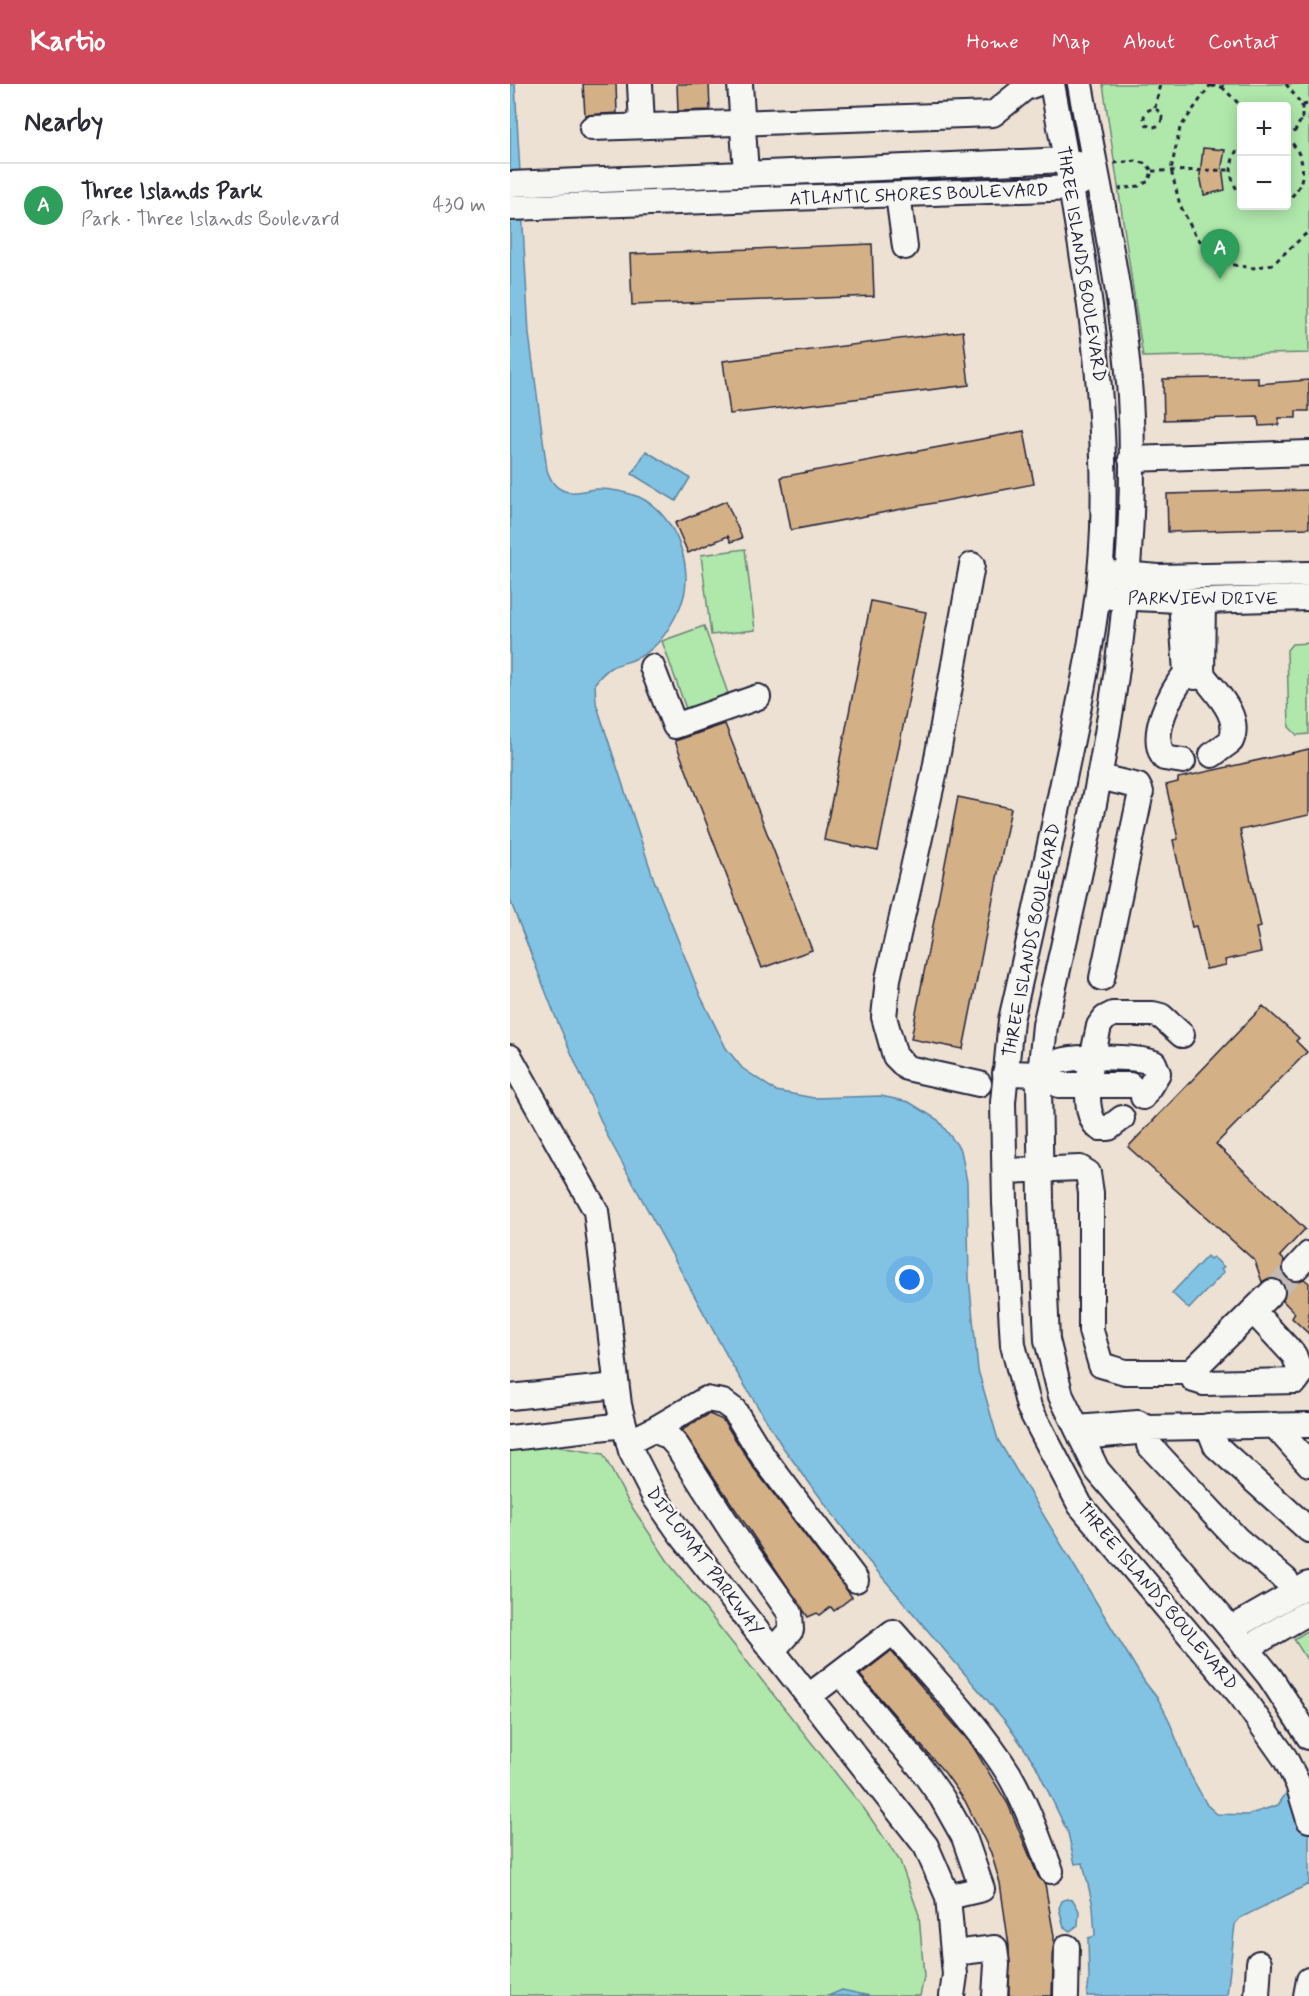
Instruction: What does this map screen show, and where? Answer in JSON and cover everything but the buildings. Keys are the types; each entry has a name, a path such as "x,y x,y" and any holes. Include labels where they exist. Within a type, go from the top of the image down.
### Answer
{"street":[{"path":"640,84 642,126"},
{"path":"740,84 746,173"},
{"path":"592,128 993,114 1025,88 1036,84"},
{"name":"THREE ISLANDS BOULEVARD","path":"1053,84 1090,295 1102,398 1103,517 1100,572 1084,682 1011,1020 1005,1073 1005,1171 1013,1345 1029,1407 1080,1505 1242,1697 1285,1758 1298,1784 1309,1820"},
{"name":"THREE ISLANDS BOULEVARD","path":"1080,84 1117,291 1130,395 1131,459 1127,575 1116,682 1099,777 1045,1026 1040,1074 1040,1170 1047,1340 1061,1396 1098,1470 1270,1677 1309,1737"},
{"name":"ATLANTIC SHORES BOULEVARD","path":"510,184 1067,160 1096,177"},
{"name":"ATLANTIC SHORES BOULEVARD","path":"510,208 1072,188 1096,177"},
{"path":"898,195 905,247"},
{"path":"1131,459 1309,453"},
{"path":"972,565 934,775 888,979 884,1017 895,1056 907,1068 979,1084"},
{"name":"PARKVIEW DRIVE","path":"1100,572 1158,577 1309,574"},
{"name":"PARKVIEW DRIVE","path":"1097,596 1192,601 1309,598"},
{"path":"1192,601 1194,674 1229,710 1234,724 1231,741 1212,755"},
{"path":"652,666 675,726 758,698"},
{"path":"1183,761 1164,758 1160,752 1159,742 1165,713 1177,684 1194,674"},
{"path":"1099,777 1138,786 1141,792 1102,978"},
{"path":"1122,1118 1109,1128 1099,1128 1093,1123 1089,1112 1089,1085 1099,1026 1105,1018 1113,1014 1161,1016 1182,1035"},
{"name":"DIPLOMAT PARKWAY","path":"510,1057 596,1211 616,1386 627,1433 654,1496 926,1846 948,1898 955,1975 952,1996"},
{"path":"1005,1073 1040,1074 1059,1085 1089,1085 1137,1091 1158,1073 1154,1063 1139,1057 1057,1062 1040,1074"},
{"path":"1005,1171 1080,1168 1089,1173 1091,1331 1101,1365 1125,1372 1191,1371 1272,1292"},
{"path":"1191,1371 1194,1380 1204,1383 1296,1381 1301,1374 1294,1354 1253,1311"},
{"path":"510,1397 616,1386"},
{"path":"510,1438 653,1430 706,1399 723,1402 734,1410 764,1458 856,1580"},
{"path":"1274,1425 1309,1464"},
{"path":"1079,1432 1137,1432 1148,1428 1208,1426 1309,1425"},
{"path":"1208,1426 1216,1446 1309,1530"},
{"path":"1148,1428 1149,1445 1238,1539 1297,1582 1231,1629"},
{"path":"653,1430 668,1436 677,1446 733,1533 790,1612 791,1630 773,1650"},
{"path":"1247,1648 1309,1612"},
{"path":"809,1696 893,1632 960,1709 1003,1766 1028,1811 1051,1871"},
{"path":"840,1673 920,1767 964,1837 982,1888 948,1898"},
{"path":"1066,1996 1067,1947"},
{"path":"954,1953 995,1948 998,1964 995,1996"},
{"path":"1257,1996 1259,1963"},
{"path":"1306,1996 1309,1980"}],"path":[{"path":"1155,109 1160,84"},
{"path":"1222,87 1227,84"},
{"path":"1286,84 1302,105 1302,118 1291,134"},
{"path":"1237,102 1222,87 1211,85 1197,100 1180,128 1171,171 1179,205 1194,233 1208,251 1228,264 1253,268 1274,264 1309,231"},
{"path":"1302,105 1309,104"},
{"path":"1155,109 1161,112 1162,120 1156,127 1147,126 1144,113 1155,109"},
{"path":"1302,118 1309,118"},
{"path":"1291,142 1302,156 1305,168 1298,191 1291,197"},
{"path":"1237,150 1231,171 1237,190"},
{"path":"1096,177 1136,161 1147,164 1152,171"},
{"path":"1096,177 1139,186 1149,181 1152,171"},
{"path":"1152,171 1231,171"}],"green space":[{"path":"1103,84 1309,84 1309,353 1143,357"},
{"path":"745,549 755,630 711,635 701,555"},
{"path":"704,626 731,702 689,717 662,641"},
{"path":"1309,643 1309,734 1297,735 1289,727 1287,650 1292,644"},
{"path":"514,1440 603,1454 628,1501 671,1566 865,1810 900,1861 919,1915 924,1977 920,1996 510,1996 510,1442"},
{"path":"1309,1630 1309,1663 1294,1639"}],"water":[{"path":"510,84 515,84 529,334 547,470 554,484 564,491 614,490 639,497 652,505 673,530 684,561 685,593 664,635 648,652 612,667 595,683 596,703 654,880 700,995 726,1048 742,1068 776,1091 814,1098 881,1096 909,1102 938,1120 961,1150 967,1182 969,1278 978,1370 998,1440 1144,1681 1158,1699 1190,1774 1207,1805 1217,1814 1247,1815 1278,1805 1287,1792 1309,1778 1309,1884 1240,1918 1235,1924 1227,1996 1087,1996 1088,1938 1095,1936 1093,1906 1083,1863 1075,1864 1068,1833 1035,1764 1005,1721 860,1551 782,1446 731,1363 607,1135 556,1018 510,900"},
{"path":"646,451 690,478 676,501 632,474"},
{"path":"1207,1256 1210,1259 1213,1257 1224,1267 1221,1269 1224,1272 1189,1309 1172,1293"},
{"path":"1073,1900 1079,1911 1078,1925 1070,1931 1064,1927 1059,1908 1062,1901"},
{"path":"842,1990 870,1996 828,1996"}],"tunnel":[{"path":"1272,1292 1296,1268"}],"place":[{"name":"Three Islands Park","path":"1220,279"}]}
